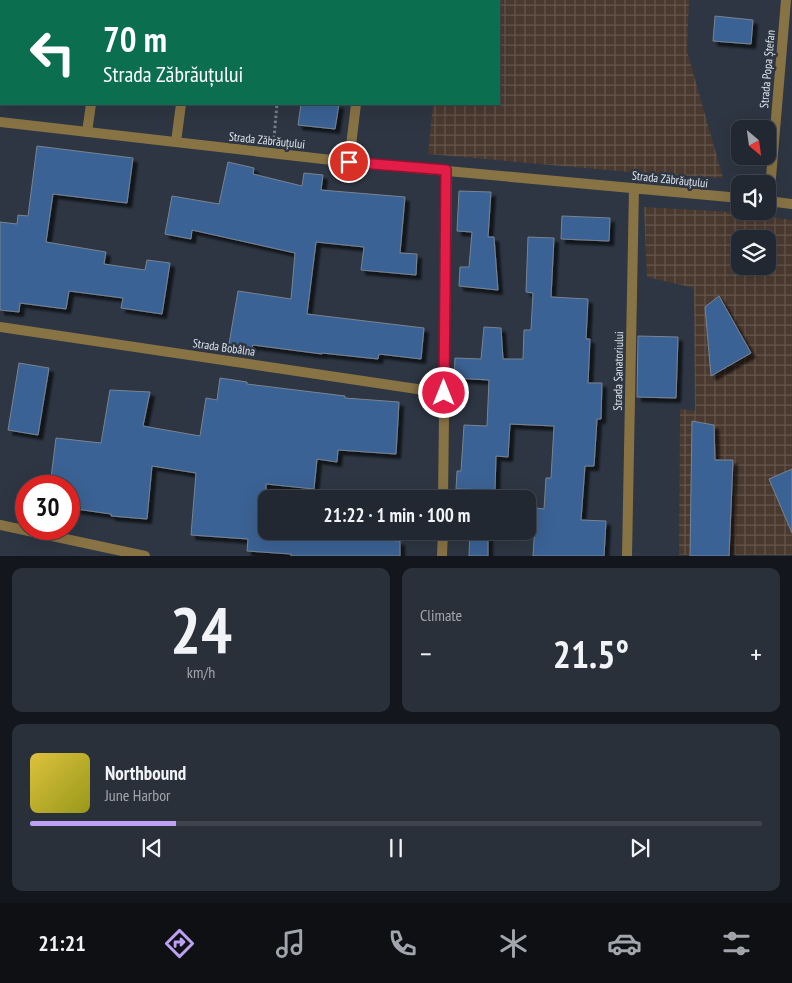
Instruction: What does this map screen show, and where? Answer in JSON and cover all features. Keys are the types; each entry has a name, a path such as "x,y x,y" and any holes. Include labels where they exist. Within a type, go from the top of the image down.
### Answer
{"street":[{"name":"Strada Popa Ștefan","path":"770,175 786,0"},
{"path":"88,132 91,105"},
{"path":"176,142 181,105"},
{"path":"349,162 356,105"},
{"name":"Strada Zăbrăuțului","path":"0,122 349,162 731,197"},
{"path":"443,490 446,170"},
{"name":"Strada Sanatoriului","path":"626,556 634,188"},
{"path":"776,202 792,204"},
{"name":"Strada Bobâlna","path":"0,327 444,393"},
{"path":"0,525 145,556"},
{"path":"442,556 443,540"}],"path":[{"path":"272,154 277,105"}],"shaded area":[{"path":"500,0 689,0 687,51 723,178 641,173 428,154 433,105 500,105"},
{"path":"644,207 731,212 731,220 776,220 776,218 792,220 792,555 679,555 680,409 695,411 694,288 647,277"}],"building":[{"path":"715,16 753,20 751,44 713,41"},
{"path":"301,105 339,105 335,129 298,125"},
{"path":"37,146 133,158 127,203 53,194 46,242 106,252 104,264 145,270 147,260 170,263 162,314 121,308 123,298 69,291 66,309 20,303 19,312 0,310 0,222 17,224 18,215 28,216"},
{"path":"228,162 254,168 253,174 302,186 304,173 323,175 321,190 405,197 400,253 417,254 416,275 361,270 364,247 316,242 307,314 424,328 421,359 379,354 378,359 253,345 252,348 229,344 238,291 291,299 295,253 192,230 191,239 165,234 172,196 219,204"},
{"path":"459,191 491,192 488,237 494,237 498,290 459,286 460,267 469,267 472,232 457,231"},
{"path":"562,216 610,218 609,241 561,239"},
{"path":"528,237 554,238 551,297 588,299 586,339 590,339 588,383 602,383 601,419 597,419 594,466 585,466 581,520 606,521 604,556 533,556 534,540 536,540 536,508 544,509 546,478 551,478 554,426 510,424 508,457 496,456 495,490 456,489 457,471 461,471 464,425 487,426 489,380 454,378 455,358 481,359 484,327 501,328 503,359 523,359 524,330 531,330 533,293 526,292"},
{"path":"719,296 751,353 711,376 705,307"},
{"path":"638,336 678,337 676,398 637,397"},
{"path":"19,363 49,368 38,435 8,430"},
{"path":"220,378 247,382 247,384 345,396 345,398 399,402 396,454 338,450 337,462 317,459 314,489 266,484 266,490 258,490 258,540 400,541 400,556 291,556 291,554 247,551 248,539 191,535 196,473 152,466 147,519 111,516 111,514 80,510 80,475 51,475 56,438 101,443 110,390 150,392 143,426 200,436 206,398 217,400"},
{"path":"692,421 714,425 715,460 733,460 729,556 690,556"},
{"path":"792,469 792,533 769,479"},
{"path":"470,540 488,540 488,556 469,556"}],"route":[{"path":"349,162 446,170 444,393"}]}
